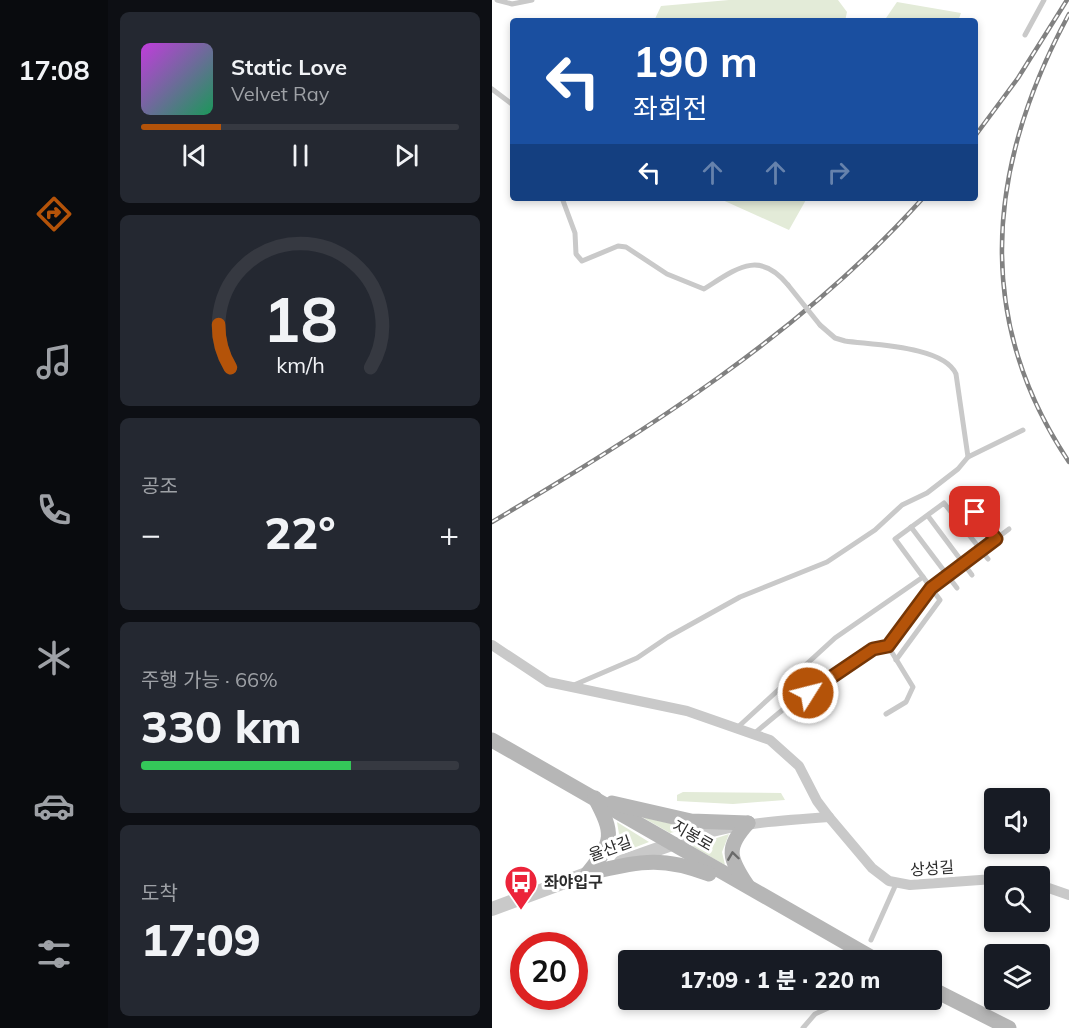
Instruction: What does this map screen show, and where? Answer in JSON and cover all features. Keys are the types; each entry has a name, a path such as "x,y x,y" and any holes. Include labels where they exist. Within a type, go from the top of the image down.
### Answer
{"main road":[{"name":"지봉로","path":"492,740 858,950"},
{"path":"595,798 691,821 748,823"},
{"path":"588,873 601,857 610,833 609,824 595,798"},
{"path":"748,823 733,842 732,860 751,890"},
{"path":"588,873 638,862 667,861 680,863 751,890"},
{"path":"942,994 1010,1028"}],"street":[{"name":"상성길","path":"492,645 549,682 687,711 770,740 791,756 829,817 872,868 896,884 984,880"},
{"path":"672,844 705,832 748,823 829,817"},
{"name":"율산길","path":"492,909 672,844"},
{"path":"1050,888 1069,895"}],"lane":[{"path":"497,0 512,4 532,0"},
{"path":"1025,35 1044,0"},
{"path":"492,89 510,103"},
{"path":"563,201 575,232 576,254 582,261 618,246 626,247 667,274 704,289 740,268 756,264 774,270 820,325 835,338 932,354 948,363 956,374 968,457"},
{"path":"572,686 637,658 668,637 740,597 827,562 875,530 902,505 927,493 958,469 968,457 1023,430"},
{"path":"964,499 996,539"},
{"path":"896,660 940,600 895,539 944,503 988,559"},
{"path":"927,516 972,575"},
{"path":"911,528 957,588"},
{"path":"755,733 844,667 873,649 888,646 931,588 1009,529"},
{"path":"738,727 835,638 923,577"},
{"path":"886,714 906,702 912,687 888,646"},
{"path":"871,940 896,884"},
{"path":"803,1028 814,1014 823,1010"}],"green space":[{"path":"729,0 838,0 847,12 846,18 655,18 661,6"},
{"path":"897,2 961,13 959,18 886,18"},
{"path":"725,201 805,201 789,230"},
{"path":"683,792 781,793 785,800 733,804 677,801 677,795"},
{"path":"642,817 691,828 670,833"},
{"path":"617,822 649,842 610,857 619,834"},
{"path":"729,834 722,852 725,865 692,846"}],"railway":[{"path":"978,132 1018,78 1067,0"},
{"path":"1069,14 1042,70 1021,126 1008,182 1002,239 1005,295 1016,351 1038,407 1069,462"},
{"path":"492,522 608,452 720,376 774,336 876,247 920,201"}],"place":[{"name":"좌야입구","path":"521,911"}],"route":[{"path":"808,693 873,649 888,646 931,588 996,539 975,512"}]}
